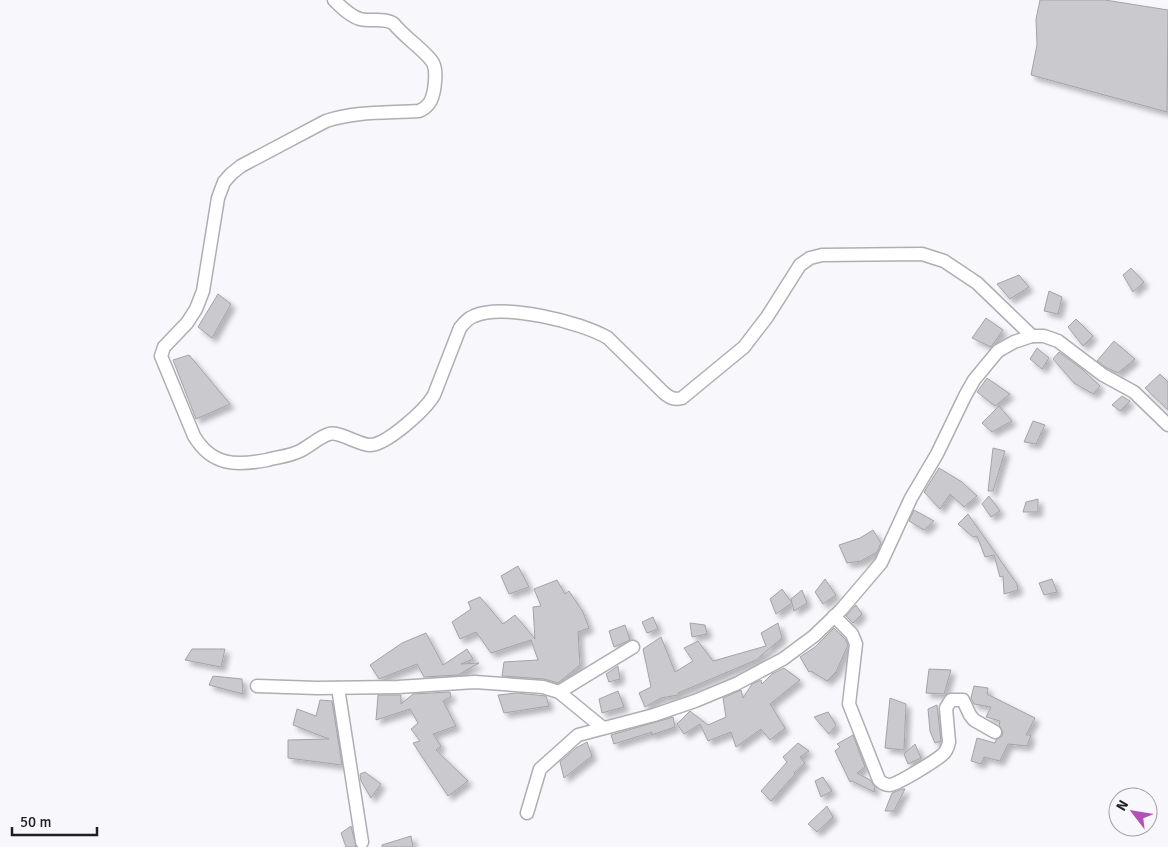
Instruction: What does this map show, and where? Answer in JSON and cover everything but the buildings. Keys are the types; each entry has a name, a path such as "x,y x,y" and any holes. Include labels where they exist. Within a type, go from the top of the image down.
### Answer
{"street":[{"path":"334,0 361,19 389,21 394,24 433,63 435,73 433,93 429,104 425,109 419,111 355,114 326,121 241,166 224,182 218,198 202,291 196,309 164,347 161,356 199,445 220,461 249,463 283,456 298,452 326,435 334,433 352,441 370,445 380,443 397,432 430,402 460,328 466,320 484,313 514,311 564,321 600,333 608,338 670,398 676,400 682,398 744,347 762,325 800,265 810,258 822,255 922,254 944,261 977,283 1032,336"},
{"path":"527,813 538,775 546,763 578,735 654,715 736,684 783,659 814,636 882,563 911,498 937,454 974,380 998,352 1014,342 1032,336 1044,336 1058,341 1104,375 1134,392 1168,425"},
{"path":"834,616 854,638 856,644 849,704 850,710 879,780 883,784 890,785 898,782 942,755 949,742 946,708 951,700 963,700 974,720 995,732"},
{"path":"558,692 633,647"},
{"path":"257,686 398,687 475,682 543,687 558,692 603,728"},
{"path":"338,688 362,842"}]}
